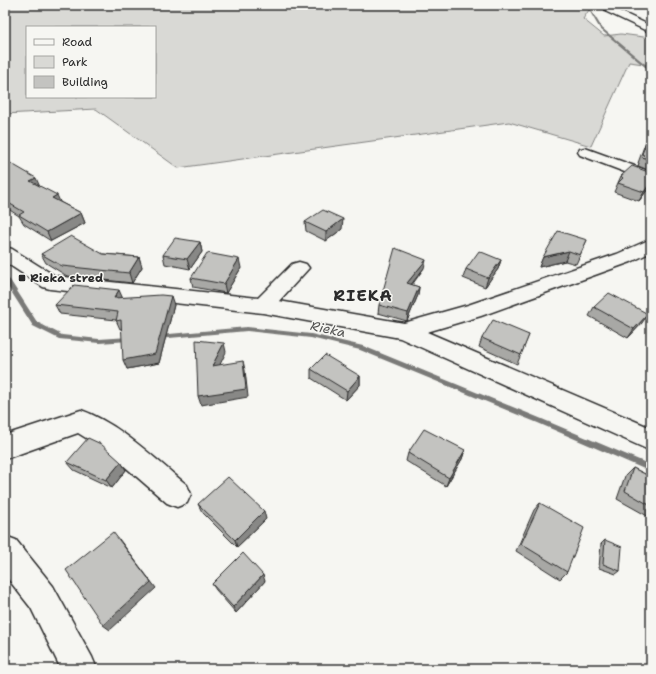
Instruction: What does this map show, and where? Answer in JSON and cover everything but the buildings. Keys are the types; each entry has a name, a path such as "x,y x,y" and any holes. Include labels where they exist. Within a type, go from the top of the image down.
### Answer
{"street":[{"path":"607,5 610,10 651,30"},
{"path":"585,152 651,177"},
{"path":"404,331 474,311 624,258 651,246"},
{"path":"5,253 50,282 262,306 404,331 651,440"},
{"path":"262,306 299,268"},
{"path":"5,447 81,421 116,443 177,494"},
{"path":"5,551 42,597 80,669"}],"green space":[{"path":"5,5 600,5 591,7 583,19 604,36 621,34 651,38 651,65 629,62 591,146 509,122 178,168 96,109 5,114"}],"waterway":[{"path":"587,5 601,28 651,71"},
{"name":"Rieka","path":"5,279 8,281 35,324 61,337 99,341 129,339"},
{"name":"Rieka","path":"158,337 247,329 311,336 361,348 540,421 651,469"}],"place":[{"name":"Rieka stred","path":"22,278"}],"district":[{"name":"RIEKA","path":"363,295"}]}
